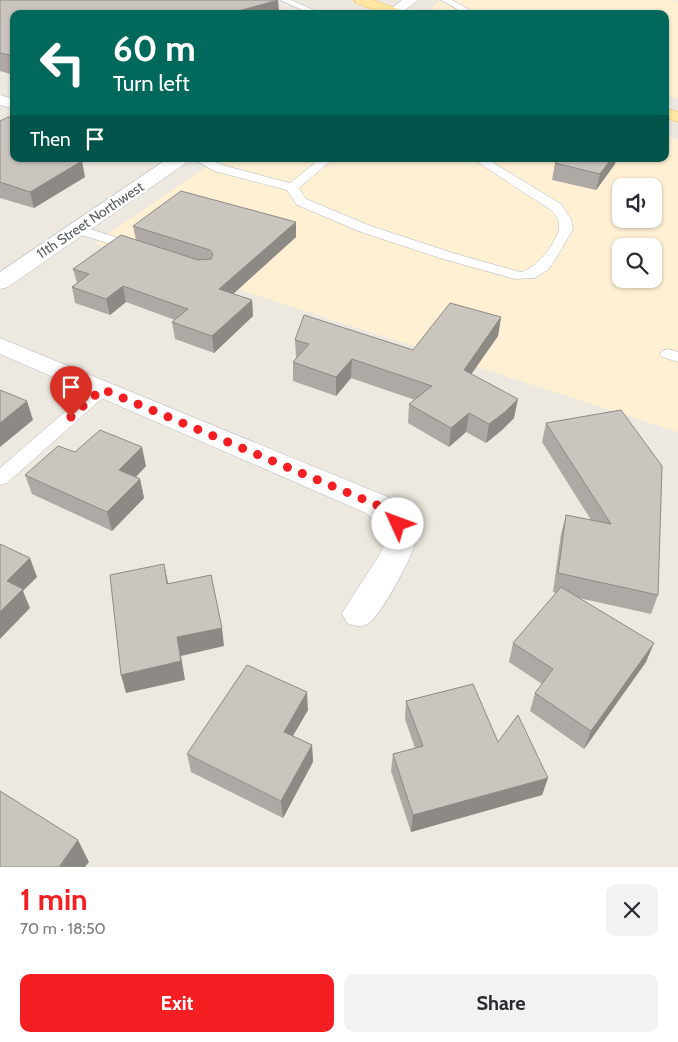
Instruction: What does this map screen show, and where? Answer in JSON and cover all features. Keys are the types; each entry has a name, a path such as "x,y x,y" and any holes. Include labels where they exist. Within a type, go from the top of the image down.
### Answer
{"main road":[{"path":"361,0 386,10"}],"street":[{"path":"398,10 412,0"},
{"name":"11th Street Northwest","path":"0,282 175,162"},
{"path":"0,345 377,505 393,517 401,533 400,550 359,613"}],"lane":[{"path":"284,0 310,10"},
{"path":"445,0 465,10"},
{"path":"206,162 218,168 292,187 301,202 366,229 457,259 530,277 543,268 566,229 565,218 556,207 484,162"},
{"path":"292,187 323,162"},
{"path":"77,229 151,253"},
{"path":"0,478 102,389"}],"shaded area":[{"path":"441,0 672,0 678,2 678,99 669,96 669,10 434,10 433,6"},
{"path":"669,137 678,140 678,432 95,243 214,162 669,162"}],"building":[{"path":"0,0 278,0 242,10 10,10 10,55 0,53"},
{"path":"10,118 10,162 80,162 30,192 0,182 0,121"},
{"path":"556,162 609,162 600,174"},
{"path":"181,191 296,222 219,289 252,300 212,336 172,322 188,309 123,286 106,299 72,287 89,274 73,269 121,235 198,260 211,259 213,254 210,250 133,226"},
{"path":"450,303 501,317 464,370 518,399 489,424 469,413 451,428 409,404 432,386 352,359 336,377 293,362 309,344 295,340 304,315 413,350"},
{"path":"0,390 27,401 0,423"},
{"path":"621,410 662,466 658,595 558,573 566,515 611,524 546,423"},
{"path":"100,430 142,447 119,470 140,479 107,512 25,475 58,446 75,452"},
{"path":"0,544 30,558 7,581 23,589 0,612"},
{"path":"164,564 167,584 211,575 222,628 177,637 181,661 121,675 110,575"},
{"path":"561,587 654,643 591,731 535,693 553,669 513,643"},
{"path":"247,665 307,692 284,732 312,745 281,801 187,754"},
{"path":"473,684 498,742 518,715 548,778 413,815 393,754 423,746 406,701"},
{"path":"0,791 78,840 59,867 0,867"}],"route":[{"path":"71,417 102,389 377,505 393,517 398,524"}]}
